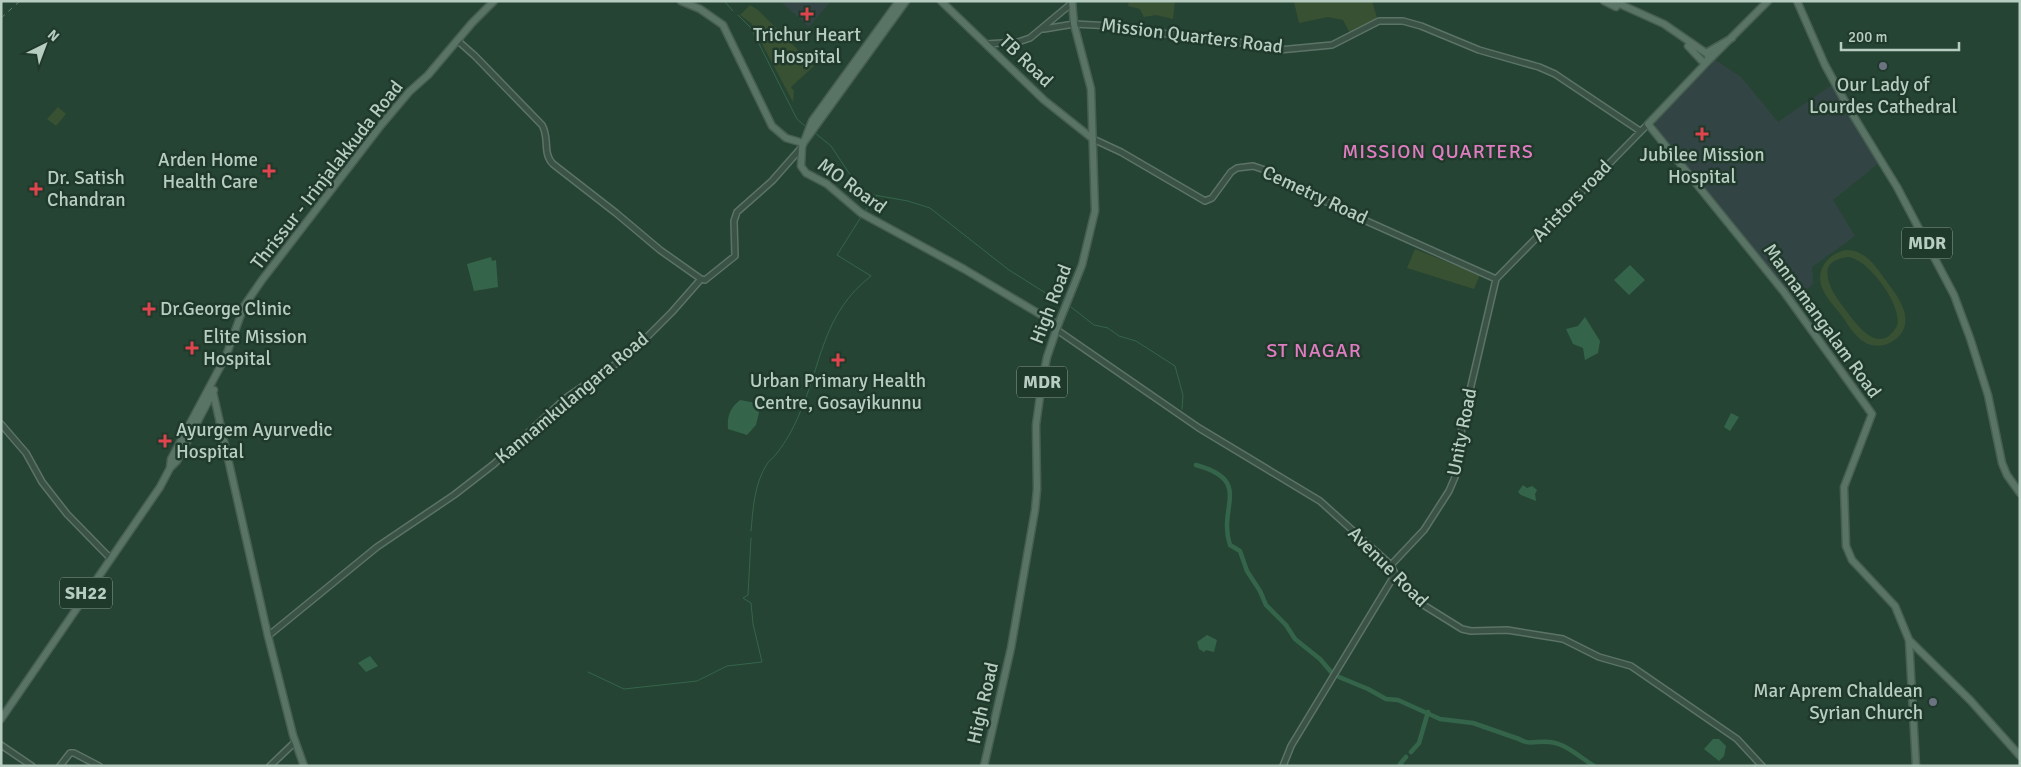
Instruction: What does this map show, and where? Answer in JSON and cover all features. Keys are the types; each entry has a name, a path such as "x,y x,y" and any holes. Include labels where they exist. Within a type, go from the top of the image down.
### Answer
{"main road":[{"name":"Thrissur - Irinjalakkuda Road","path":"111,559 160,487 170,468 177,461 225,365 226,356 244,306 284,249 382,124 409,92 428,75 456,40 494,1"},
{"path":"681,1 700,9 723,25 772,126 786,138 802,145 906,1"},
{"name":"MO Roard","path":"899,1 806,132 802,145 801,166 806,173 827,184 861,213 964,268 1057,328"},
{"name":"TB Road","path":"941,1 1058,113 1093,139"},
{"path":"1604,1 1678,37 1705,58"},
{"path":"1613,1 1664,24 1705,58"},
{"path":"1648,124 1693,77 1705,58 1732,38 1767,1"},
{"name":"High Road","path":"984,766 1011,648 1035,510 1036,420 1047,357 1082,265 1092,230 1095,211 1091,89 1074,24 1072,2"},
{"name":"MDR","path":"1797,3 1831,78 1897,187 1954,296 1988,395 2002,463 2020,493"},
{"name":"Mannamangalam Road","path":"1648,124 1784,292 1872,414 1844,487 1846,546 1852,560 1895,606 1909,640"},
{"path":"212,388 268,636 295,742 304,766"},
{"name":"SH22","path":"1,719 111,559"},
{"path":"1909,640 1970,700 2020,756"},
{"path":"1909,640 1916,766"}],"street":[{"path":"986,44 1018,42 1030,38 1044,29 1072,2"},
{"name":"Mission Quarters Road","path":"1044,29 1074,24 1113,26 1196,38 1219,39 1279,50 1332,45 1379,21 1395,20 1421,26 1479,50 1539,67 1555,74 1640,132"},
{"path":"456,40 475,56 542,125 548,139 546,154 552,164 616,213 660,250 700,279"},
{"name":"Aristors road","path":"1496,279 1648,124"},
{"name":"Cemetry Road","path":"1093,139 1121,152 1205,201 1212,198 1224,180 1237,168 1253,166 1268,171 1344,211 1496,279"},
{"name":"Kannamkulangara Road","path":"268,636 377,547 454,495 494,464 567,397 629,355 672,312 700,279 705,280 735,256 734,221 737,212 772,181 802,145"},
{"name":"Unity Road","path":"1391,565 1421,534 1450,490 1455,477 1463,420 1496,279"},
{"name":"Avenue Road","path":"1057,328 1199,428 1320,501 1391,565 1394,576 1417,601 1462,629 1471,631 1506,630 1563,639 1599,657 1631,666 1738,739 1762,766"},
{"path":"1,424 26,453 42,482 67,514 111,559"},
{"path":"1283,766 1291,746 1394,576"},
{"path":"270,766 295,742"},
{"path":"1,745 32,766"},
{"path":"60,766 70,753 74,753 100,766"}],"shaded area":[{"name":"Trichur Heart Hospital","path":"780,1 831,1 809,27"},
{"path":"1129,1 1175,1 1173,19 1156,15 1144,17 1140,9 1128,6"},
{"path":"1372,1 1377,18 1350,33 1343,20 1328,17 1299,23 1294,2"},
{"path":"750,5 758,10 814,66 791,87 794,91 793,102 751,23 740,15"},
{"path":"1715,60 1741,77 1778,122 1832,85 1879,163 1833,200 1855,236 1812,267 1813,284 1795,300 1656,128 1655,122"},
{"path":"58,107 66,114 56,126 47,119"},
{"path":"1415,249 1480,275 1474,289 1407,268"},
{"path":"1854,251 1866,257 1897,296 1906,319 1900,334 1890,343 1874,346 1860,339 1824,292 1821,285 1821,271 1828,259 1840,252","holes":["1849,257 1857,260 1875,275 1890,296 1895,307 1897,326 1890,335 1883,339 1876,338 1862,330 1835,295 1828,278 1831,264 1837,259"]},
{"path":"491,257 492,261 496,260 498,287 474,291 467,264"},
{"path":"1630,265 1645,280 1629,295 1614,280"},
{"path":"1585,317 1600,341 1598,353 1585,360 1583,348 1573,344 1566,329 1578,326"},
{"path":"740,400 761,404 756,425 747,435 728,429 730,413"},
{"path":"1731,413 1739,417 1730,431 1724,427"},
{"path":"1523,485 1527,488 1532,486 1537,490 1535,494 1536,501 1518,492"},
{"path":"1207,635 1217,640 1214,652 1206,650 1204,652 1199,649 1197,642"},
{"path":"370,656 378,666 366,672 358,663"},
{"path":"1713,739 1719,739 1726,746 1724,756 1719,761 1704,749"}],"waterway":[{"path":"724,1 733,11"},
{"path":"738,15 751,28 797,119 805,126"},
{"path":"815,133 831,146 849,173 869,194"},
{"path":"874,195 908,201 930,208 1009,270 1060,302"},
{"path":"865,211 877,196"},
{"path":"751,531 759,480 768,463 789,436 796,422 832,324 854,291 871,276 837,255 861,217"},
{"path":"1071,307 1094,325 1108,328 1119,336 1136,341 1175,366 1183,395 1182,409"},
{"path":"1196,465 1214,471 1224,479 1229,487 1227,531 1230,545 1240,551 1247,571 1260,591 1266,605 1286,625 1295,639 1320,659 1332,673"},
{"path":"588,672 624,689 697,681 727,666 762,662 753,624 751,603 743,598 748,595 751,538"},
{"path":"1339,677 1386,699 1398,700 1440,719 1473,723 1527,742 1545,742 1561,745 1594,766"},
{"path":"1411,752 1419,743 1428,712"},
{"path":"1402,766 1400,764 1406,757"}],"railway":[{"path":"1,18 20,1"}],"place":[{"name":"Trichur Heart Hospital","path":"807,14"},
{"name":"Our Lady of Lourdes Cathedral","path":"1883,66"},
{"name":"Jubilee Mission Hospital","path":"1702,134"},
{"name":"Arden Home Health Care","path":"269,171"},
{"name":"Dr. Satish Chandran","path":"36,189"},
{"name":"Dr.George Clinic","path":"149,309"},
{"name":"Elite Mission Hospital","path":"192,348"},
{"name":"Urban Primary Health Centre, Gosayikunnu","path":"838,360"},
{"name":"Ayurgem Ayurvedic Hospital","path":"165,441"},
{"name":"Mar Aprem Chaldean Syrian Church","path":"1933,702"}],"district":[{"name":"MISSION QUARTERS","path":"1438,151"},
{"name":"ST NAGAR","path":"1314,350"}]}
